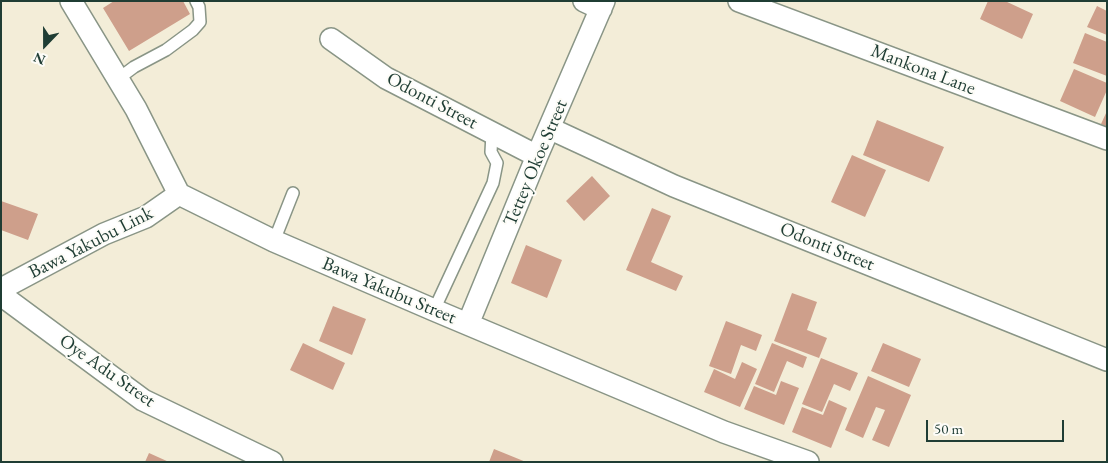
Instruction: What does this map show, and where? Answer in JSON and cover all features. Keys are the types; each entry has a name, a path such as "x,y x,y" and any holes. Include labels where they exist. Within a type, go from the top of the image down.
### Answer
{"street":[{"path":"71,1 136,109 179,194"},
{"name":"Mankona Lane","path":"739,1 1107,139"},
{"name":"Tettey Okoe Street","path":"468,324 537,156 551,129 596,4"},
{"name":"Odonti Street","path":"331,39 386,78 537,156"},
{"name":"Odonti Street","path":"551,129 674,186 1107,360"},
{"name":"Bawa Yakubu Street","path":"179,194 274,241 434,310 724,432 808,462"},
{"name":"Bawa Yakubu Link","path":"1,289 104,234 146,217 179,194"},
{"name":"Oye Adu Street","path":"1,295 143,400 272,462"}],"lane":[{"path":"118,79 134,67 166,50 193,30 200,22 199,7 196,1"},
{"path":"434,310 493,183 497,162 491,152 492,134"},
{"path":"274,241 293,193"}],"building":[{"path":"114,1 183,1 190,14 129,51 103,8"},
{"path":"988,1 1005,1 1033,14 1022,39 980,19"},
{"path":"1097,6 1107,11 1107,35 1087,27"},
{"path":"1085,33 1107,42 1107,76 1073,63"},
{"path":"1074,69 1107,83 1107,90 1095,117 1060,101"},
{"path":"1107,111 1107,127 1101,124"},
{"path":"877,120 944,147 929,182 863,155"},
{"path":"852,155 886,170 865,217 831,202"},
{"path":"592,176 610,196 584,221 566,201"},
{"path":"1,201 38,214 28,240 1,230"},
{"path":"652,208 671,216 651,262 683,276 676,291 626,270"},
{"path":"526,245 562,260 547,298 511,283"},
{"path":"792,293 817,302 807,330 827,338 819,358 774,341"},
{"path":"333,306 366,319 352,355 319,341"},
{"path":"726,321 762,335 756,351 741,345 731,374 709,366"},
{"path":"303,343 345,363 333,390 290,370"},
{"path":"772,343 807,357 803,368 787,361 774,392 755,384"},
{"path":"883,343 921,359 909,387 871,371"},
{"path":"821,358 858,373 850,391 834,384 822,412 802,404"},
{"path":"742,362 757,369 740,407 704,392 714,369 735,379"},
{"path":"868,376 911,395 889,447 872,440 885,410 876,407 863,438 845,430"},
{"path":"781,381 799,388 784,425 744,409 754,386 776,395"},
{"path":"829,400 847,408 831,448 792,432 802,407 823,415"},
{"path":"494,449 526,462 489,462"},
{"path":"149,453 169,462 145,462"}]}
